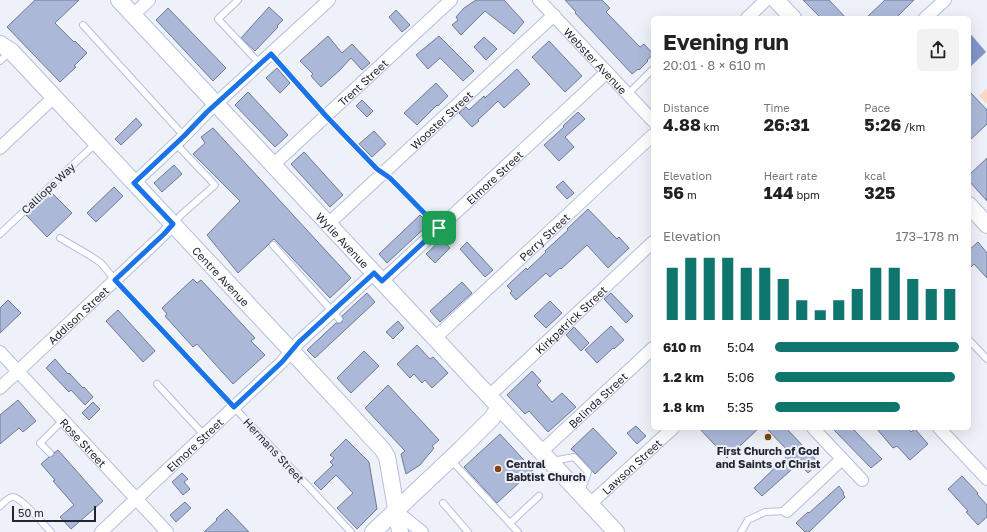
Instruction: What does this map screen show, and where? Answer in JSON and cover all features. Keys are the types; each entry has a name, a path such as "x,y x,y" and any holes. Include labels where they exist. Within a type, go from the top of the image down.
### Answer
{"street":[{"name":"Wylie Avenue","path":"119,0 616,532"},
{"path":"133,15 149,0"},
{"path":"134,183 216,104 329,0"},
{"name":"Trent Street","path":"273,165 452,0"},
{"name":"Webster Avenue","path":"539,0 651,120"},
{"path":"749,16 766,0"},
{"path":"776,0 791,16"},
{"path":"927,16 945,0"},
{"name":"Wooster Street","path":"328,224 554,15"},
{"name":"Centre Avenue","path":"4,52 54,98 383,450 388,462 400,532"},
{"name":"Elmore Street","path":"101,532 282,362 299,342 336,315 378,277 439,228 607,72"},
{"path":"0,147 54,98"},
{"name":"Perry Street","path":"436,338 651,137"},
{"path":"971,207 987,225"},
{"name":"Addison Street","path":"0,388 173,224"},
{"name":"Kirkpatrick Street","path":"373,532 396,512 492,418 494,402 651,244"},
{"name":"Belinda Street","path":"546,457 651,350"},
{"name":"Rose Street","path":"0,352 167,532"},
{"name":"Lawson Street","path":"585,499 671,430"},
{"path":"815,430 862,480"},
{"path":"941,430 987,479"},
{"path":"787,511 842,459"},
{"path":"396,512 422,532"}],"lane":[{"path":"238,0 218,19 260,64"},
{"path":"83,25 180,140 215,185 173,224"},
{"path":"271,54 326,116 377,169 390,178 439,228"},
{"path":"628,94 651,72"},
{"name":"Calliope Way","path":"0,234 96,143"},
{"name":"Hermans Street","path":"60,238 101,263 115,280 350,532"},
{"path":"273,245 336,315"},
{"path":"971,342 987,359"},
{"path":"157,384 204,435"},
{"path":"50,453 40,443 63,420"},
{"path":"450,460 518,532"},
{"path":"510,523 539,496"},
{"path":"0,506 7,499 12,497 17,498 23,502 51,532"},
{"path":"443,503 468,532"},
{"path":"741,532 748,520 765,512 787,511"}],"shaded area":[{"path":"987,88 987,104 979,96"}],"water":[{"path":"971,34 986,52 971,66"}],"building":[{"path":"35,0 79,0 55,23 87,53 74,66 76,67 60,82 7,27"},
{"path":"476,0 504,0 524,22 514,34 485,11 461,35 452,25 458,20 456,17 464,8"},
{"path":"565,0 602,0 610,8 606,12 640,47 644,44 651,52 651,57 639,70 638,69 632,74 575,13 576,12"},
{"path":"803,0 829,0 844,16 819,16"},
{"path":"885,0 914,0 898,16 868,16"},
{"path":"269,7 283,20 255,51 241,38"},
{"path":"168,8 226,68 213,81 156,20"},
{"path":"396,10 410,25 402,32 389,17"},
{"path":"328,36 342,53 352,44 370,63 362,70 351,58 321,87 311,76 313,74 300,61"},
{"path":"439,36 474,71 463,81 440,58 428,69 416,55"},
{"path":"484,37 497,49 486,60 474,47"},
{"path":"549,41 582,76 565,92 532,57"},
{"path":"277,68 290,83 280,93 266,78"},
{"path":"517,69 530,84 504,108 498,101 472,127 459,113 466,107 469,110 484,96 485,98"},
{"path":"436,83 448,96 417,125 404,113"},
{"path":"248,92 288,135 275,147 235,105"},
{"path":"971,93 987,110 987,124 971,139"},
{"path":"362,100 373,111 367,117 356,106"},
{"path":"578,112 585,119 565,137 574,147 559,161 544,145"},
{"path":"136,118 142,125 121,145 115,139"},
{"path":"213,128 351,278 330,298 274,239 238,273 207,235 240,201 193,154 205,143 201,137"},
{"path":"374,131 386,144 372,157 359,144"},
{"path":"304,152 343,195 330,207 291,164"},
{"path":"987,158 987,201 971,183 971,173"},
{"path":"174,165 182,174 162,192 154,183"},
{"path":"563,181 574,193 567,199 556,187"},
{"path":"114,187 123,196 96,222 87,213"},
{"path":"51,192 72,213 47,237 26,215"},
{"path":"588,209 617,239 619,237 629,248 608,268 587,245 561,269 560,268 550,277 546,273 516,300 510,293 512,291 507,286 546,252 545,251"},
{"path":"420,215 429,224 387,263 379,254"},
{"path":"442,239 450,248 435,263 426,254"},
{"path":"467,242 493,270 485,277 460,249"},
{"path":"978,242 987,253 987,278 974,264 971,267 971,248"},
{"path":"193,279 197,283 201,280 255,338 251,341 265,355 233,384 197,344 193,347 165,316 167,314 162,308"},
{"path":"462,282 472,293 440,322 430,311"},
{"path":"367,293 375,302 315,358 307,350 336,323 342,322 342,316"},
{"path":"611,293 633,316 626,323 604,299"},
{"path":"8,300 21,313 0,333 0,308"},
{"path":"550,301 562,313 546,328 534,316"},
{"path":"118,310 155,351 143,362 106,321"},
{"path":"398,321 404,328 393,339 386,332"},
{"path":"611,326 624,340 597,363 585,350"},
{"path":"574,327 589,343 581,351 566,335"},
{"path":"417,345 430,359 433,357 448,373 432,388 425,380 422,383 414,374 410,378 397,364"},
{"path":"364,351 379,366 351,393 337,378"},
{"path":"55,359 68,374 69,373 93,397 85,405 71,390 69,392 46,368"},
{"path":"532,371 541,381 537,385 552,402 562,393 576,407 548,432 529,411 525,414 507,395"},
{"path":"388,385 439,440 432,446 434,448 420,465 406,474 401,454 405,451 365,408"},
{"path":"18,400 36,421 23,432 19,428 0,444 0,415"},
{"path":"93,402 100,409 89,420 82,413"},
{"path":"636,426 646,436 637,444 627,433"},
{"path":"593,428 617,453 595,474 571,449"},
{"path":"701,430 757,430 727,458"},
{"path":"768,430 788,430 819,463 808,473 799,463 762,496 754,488 790,453"},
{"path":"834,430 854,430 882,459 871,468"},
{"path":"878,430 910,430 911,432 916,430 928,444 910,460 897,446 893,448"},
{"name":"Central Babtist Church","path":"500,434 533,470 497,503 464,467"},
{"path":"346,439 369,462 377,509 357,529 337,508 353,493 336,475 321,490 314,483 333,465 330,462 334,458 330,455"},
{"path":"58,450 103,501 71,529 60,517 74,505 53,481 55,480 41,464 49,457 53,456"},
{"path":"182,473 188,479 184,482 190,489 183,495 172,482"},
{"path":"962,476 987,505 987,517 978,525 966,512 968,511 948,489"},
{"path":"839,486 845,497 809,532 805,532 796,523"},
{"path":"185,502 191,508 176,522 170,515"},
{"path":"227,509 249,532 204,532 217,520 216,519"}],"place":[{"name":"First Church of God and Saints of Christ","path":"768,437"},
{"name":"Central Babtist Church","path":"498,469"}],"route":[{"path":"271,54 326,116 377,169 390,178 439,228 382,281 374,273 299,342 282,362 234,407 115,280 173,224 134,183 207,112 271,54"}]}
